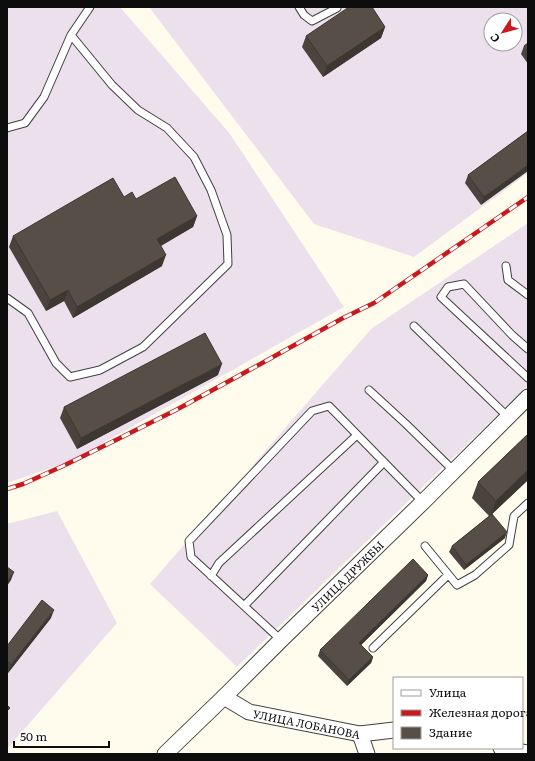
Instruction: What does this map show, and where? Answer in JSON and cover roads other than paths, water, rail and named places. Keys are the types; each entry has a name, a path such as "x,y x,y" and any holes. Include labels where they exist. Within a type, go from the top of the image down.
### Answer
{"street":[{"name":"УЛИЦА ДРУЖБЫ","path":"165,754 423,502 528,397"},
{"name":"УЛИЦА ЛОБАНОВА","path":"224,697 249,712 360,734 393,730"},
{"path":"360,734 367,754"},
{"path":"506,749 528,753"}],"lane":[{"path":"7,128 25,123 44,97 71,35 90,7"},
{"path":"299,7 304,15 312,21 337,8"},
{"path":"7,298 28,313 56,363 70,377 100,370 143,347 228,264 227,235 211,190 194,157 167,128 138,110 112,85 71,35"},
{"path":"506,266 508,280 528,295"},
{"path":"528,349 512,335 464,284 448,287 441,298 528,378"},
{"path":"414,326 508,417"},
{"path":"369,390 454,471"},
{"path":"281,640 191,557 189,541 312,411 329,406 423,502"},
{"path":"211,576 219,564 357,435"},
{"path":"244,606 384,462"},
{"path":"425,546 457,586 475,575 509,545 514,516 528,503"},
{"path":"373,648 448,575"}],"railway":[{"path":"7,489 23,484 63,466 176,410 343,318 374,303 528,197"}]}
